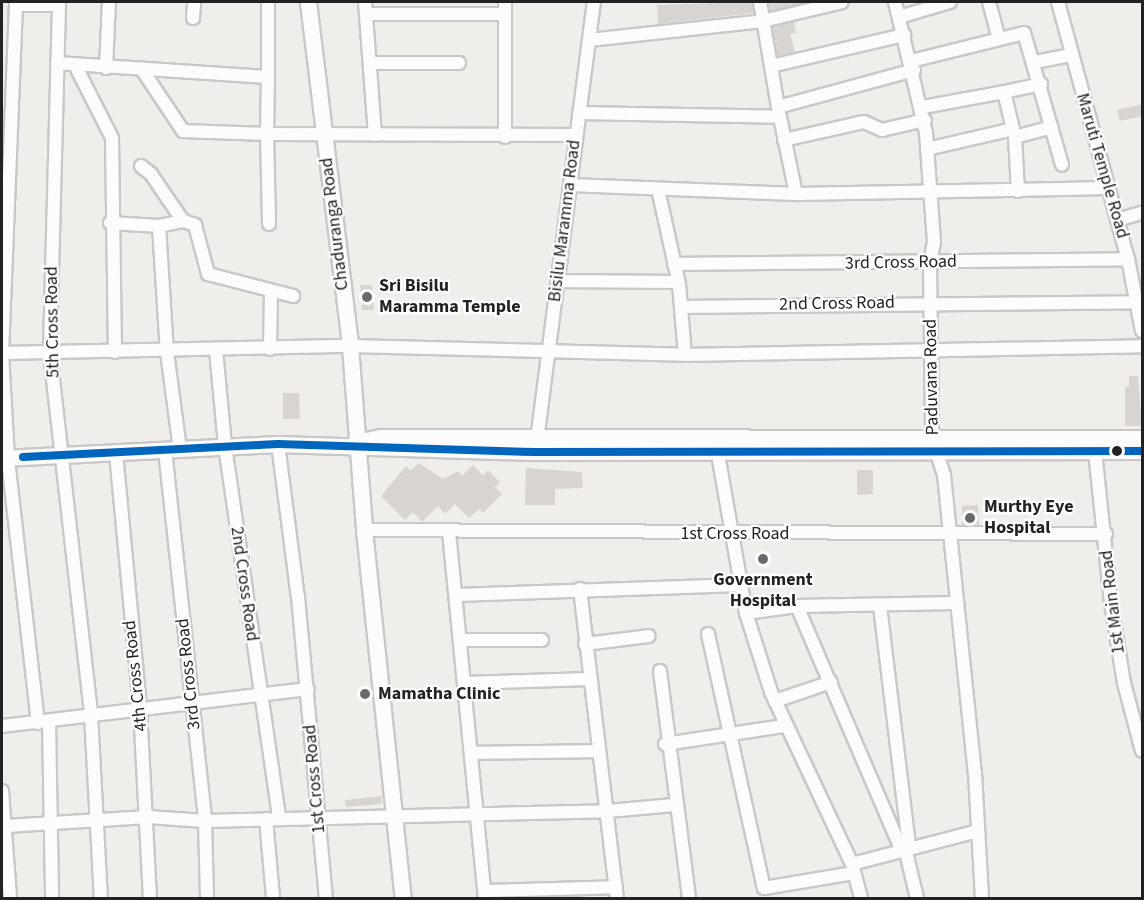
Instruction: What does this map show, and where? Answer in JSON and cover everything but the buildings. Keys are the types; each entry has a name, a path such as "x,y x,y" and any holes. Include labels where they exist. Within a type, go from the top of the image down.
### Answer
{"street":[{"path":"106,68 109,2"},
{"path":"193,18 194,2"},
{"path":"268,2 269,224"},
{"name":"Chaduranga Road","path":"308,2 350,346 364,530 397,816 403,898"},
{"name":"Bisilu Maramma Road","path":"537,440 594,2"},
{"path":"760,2 784,140 796,194"},
{"path":"588,40 763,21 842,2"},
{"name":"Paduvana Road","path":"895,2 924,114 934,242 930,263 934,444 944,475 978,831 982,898"},
{"path":"899,17 950,2"},
{"path":"989,2 999,39"},
{"name":"Maruti Temple Road","path":"1058,2 1106,188 1128,259 1143,331"},
{"name":"5th Cross Road","path":"2,353 16,5 59,5 50,353 91,715 101,898"},
{"path":"375,135 365,8 504,8 505,137"},
{"path":"579,113 779,112 912,66 1024,33 1035,62 1062,165"},
{"path":"771,66 904,35"},
{"path":"1035,62 1071,55"},
{"path":"57,63 143,71 268,77"},
{"path":"370,63 459,63"},
{"path":"75,64 112,138 110,223 115,352"},
{"path":"143,71 183,131 505,137 576,135"},
{"path":"784,140 864,122 882,130 924,114 1041,84"},
{"path":"1004,92 1014,133 1017,191"},
{"path":"927,149 1052,127"},
{"path":"141,166 151,174 183,221"},
{"path":"570,185 796,194 1106,188"},
{"path":"658,189 678,282 686,355"},
{"path":"1117,220 1143,213"},
{"path":"110,223 159,226 183,221 195,225 208,274 293,296"},
{"name":"3rd Cross Road","path":"159,226 192,702 206,821 207,898"},
{"name":"3rd Cross Road","path":"674,264 930,263 1128,259"},
{"path":"557,281 678,282"},
{"path":"270,349 271,291"},
{"name":"2nd Cross Road","path":"682,307 931,303 1136,303"},
{"path":"52,898 50,829 54,823 43,722 5,458 2,353 167,352 350,346 686,355 932,353 1143,346"},
{"name":"2nd Cross Road","path":"216,350 225,446 260,696 272,818 273,898"},
{"path":"5,458 278,444 537,440 716,445 934,444 1143,438"},
{"path":"356,443 534,452 716,445"},
{"name":"1st Cross Road","path":"278,444 308,689 326,898"},
{"path":"934,444 1143,451"},
{"path":"716,445 734,534 746,613 784,726 853,868 861,898"},
{"name":"1st Main Road","path":"1095,451 1124,683 1143,751"},
{"name":"4th Cross Road","path":"116,453 140,708 148,817 150,898"},
{"name":"1st Cross Road","path":"364,530 734,534 1106,534"},
{"path":"449,532 479,812 485,895 617,893 589,679 580,589"},
{"path":"456,595 740,585"},
{"path":"746,613 797,606 955,603"},
{"path":"797,606 905,848"},
{"path":"880,606 905,848 917,898"},
{"path":"708,634 728,736 764,888 772,893 853,868 905,848 978,831"},
{"path":"585,644 649,636"},
{"path":"460,640 542,640"},
{"path":"660,671 665,744 689,898"},
{"path":"465,683 589,679"},
{"path":"775,701 831,682"},
{"path":"2,726 308,689"},
{"path":"665,744 784,726"},
{"path":"472,753 599,751"},
{"path":"2,791 10,898"},
{"path":"6,826 148,817 206,821 479,812 608,811 674,805"}],"transit line":[{"path":"23,457 278,444 534,452 1142,451"}],"place":[{"name":"Sri Bisilu Maramma Temple","path":"367,297"},
{"name":"Murthy Eye Hospital","path":"970,518"},
{"name":"Government Hospital","path":"763,559"},
{"name":"Mamatha Clinic","path":"365,694"}]}
